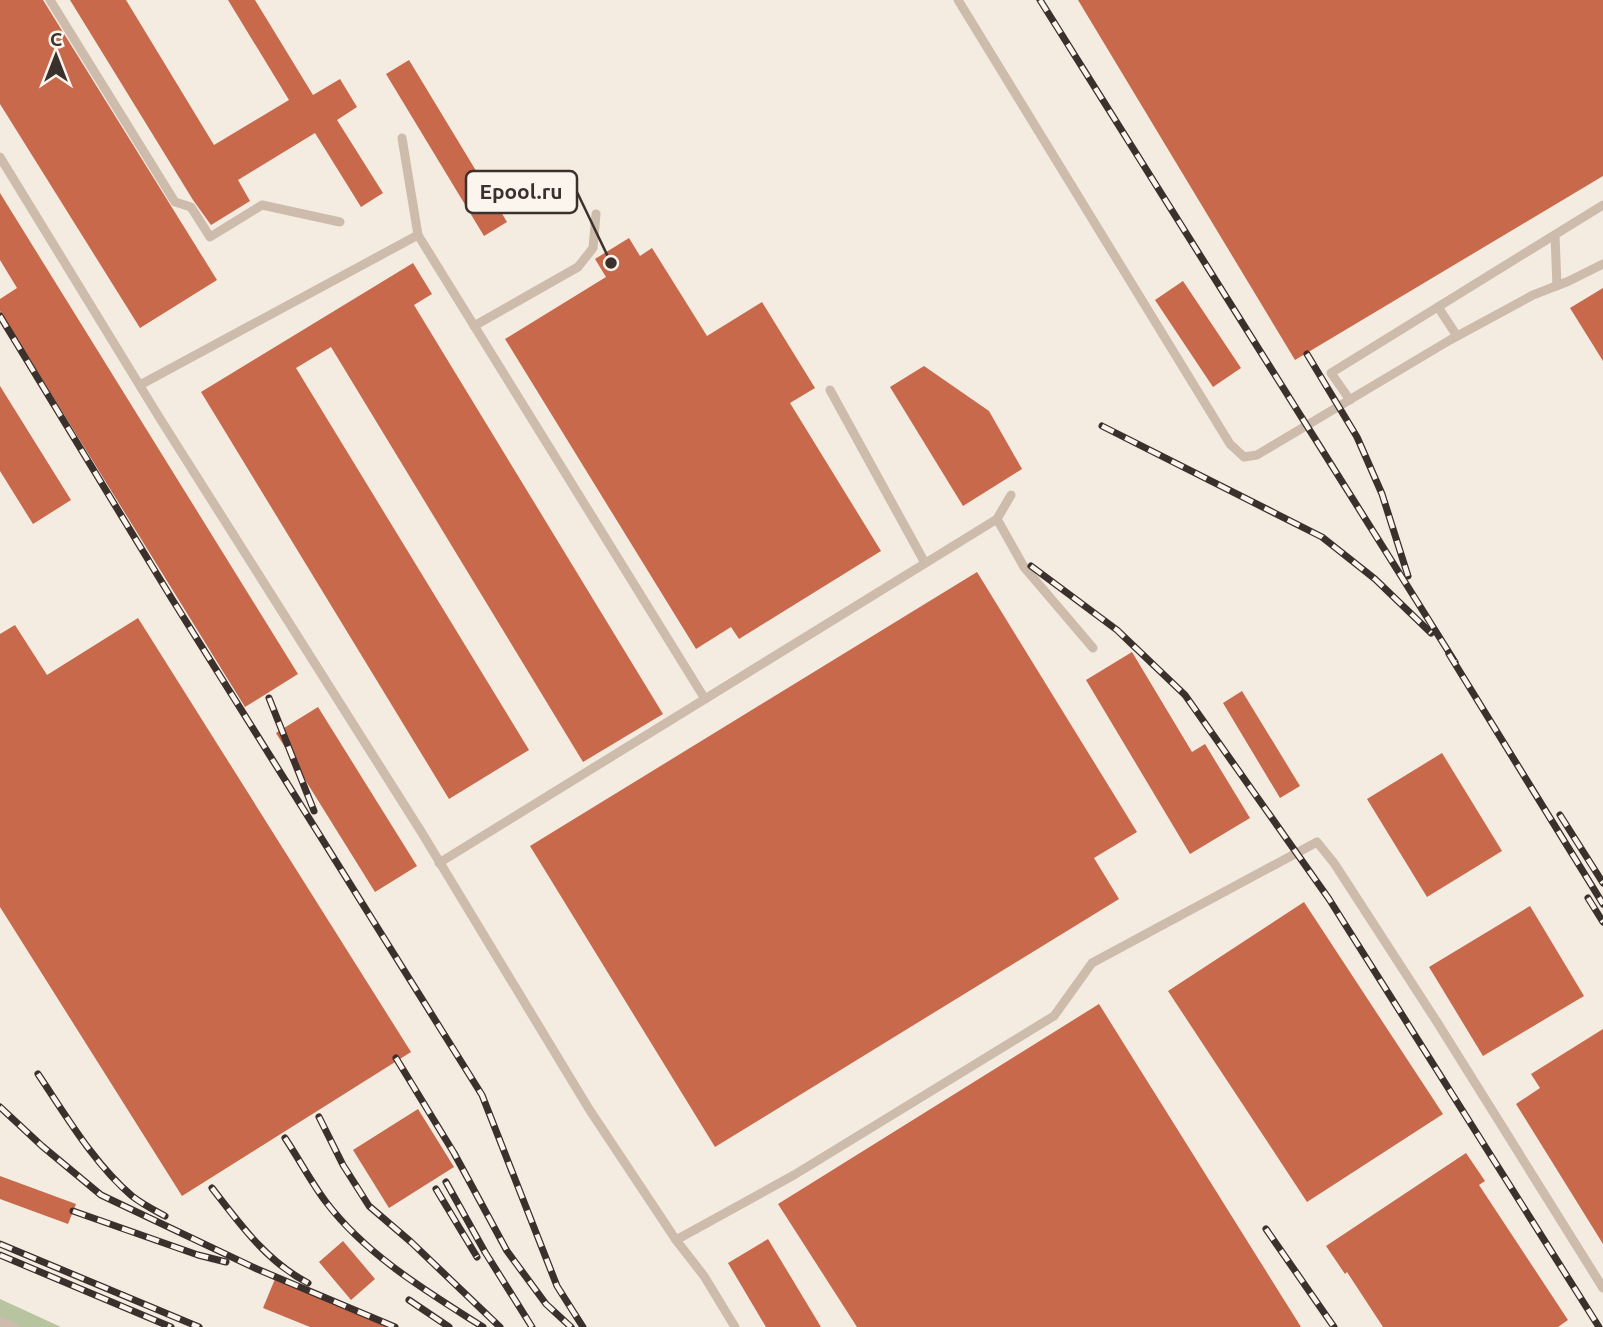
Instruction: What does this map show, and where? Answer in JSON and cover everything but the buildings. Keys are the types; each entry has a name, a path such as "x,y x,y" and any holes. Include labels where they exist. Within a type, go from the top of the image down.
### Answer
{"lane":[{"path":"50,0 175,202 191,207 211,237 261,205 340,222"},
{"path":"957,0 1230,444 1244,457 1257,455 1457,336 1533,295 1603,264"},
{"path":"402,138 418,234 705,699"},
{"path":"0,157 589,1109 676,1240 704,1276 735,1327"},
{"path":"1350,400 1331,373 1603,205"},
{"path":"474,326 578,267 593,248 596,214"},
{"path":"140,385 418,234"},
{"path":"1555,234 1557,286"},
{"path":"1438,307 1457,336"},
{"path":"830,390 925,563"},
{"path":"439,863 997,519 1011,495"},
{"path":"997,519 1024,567 1093,648"},
{"path":"676,1240 794,1175 1054,1016 1091,963 1317,842 1334,863 1430,1011 1603,1288"},
{"path":"0,1321 14,1327"}],"green space":[{"path":"0,1299 61,1327 0,1327"}],"railway":[{"path":"1040,0 1455,662"},
{"path":"0,316 172,599 482,1095 557,1286 583,1327"},
{"path":"1307,354 1357,437 1382,494 1408,576"},
{"path":"1102,426 1322,537 1375,579 1431,633"},
{"path":"1031,566 1117,630 1185,695 1329,899 1599,1327"},
{"path":"1449,654 1603,904"},
{"path":"269,698 314,811"},
{"path":"1560,815 1603,883"},
{"path":"1588,898 1603,922"},
{"path":"396,1058 454,1153 507,1251 546,1304 571,1327"},
{"path":"38,1074 105,1169 132,1196 165,1216"},
{"path":"0,1107 101,1195 257,1269 395,1327"},
{"path":"319,1117 343,1165 369,1206 500,1327"},
{"path":"285,1138 326,1202 360,1239 399,1272 483,1327"},
{"path":"446,1182 485,1252 532,1327"},
{"path":"212,1188 267,1253 308,1283"},
{"path":"436,1189 477,1257"},
{"path":"73,1211 198,1255 226,1262"},
{"path":"1266,1229 1334,1327"},
{"path":"0,1244 199,1327"},
{"path":"0,1255 171,1327"},
{"path":"409,1300 449,1327"}],"place":[{"name":"Epool.ru","path":"611,263"}]}
